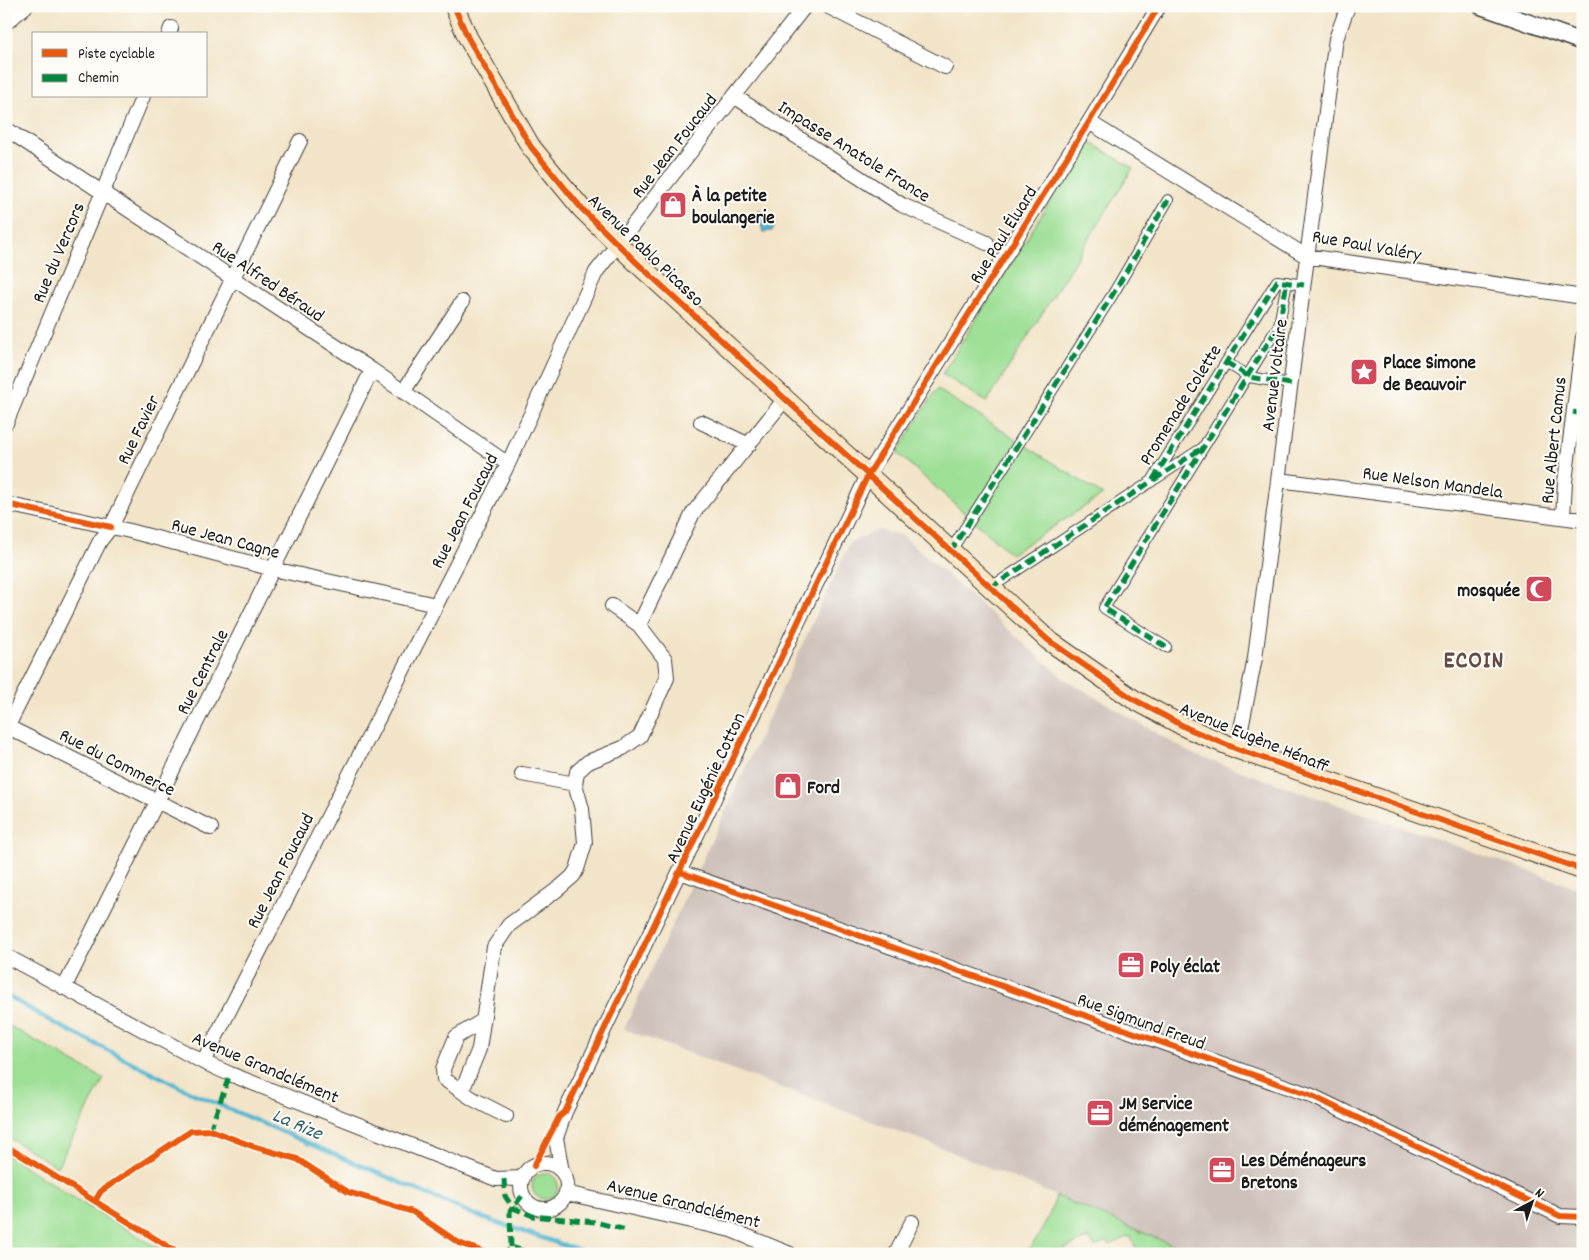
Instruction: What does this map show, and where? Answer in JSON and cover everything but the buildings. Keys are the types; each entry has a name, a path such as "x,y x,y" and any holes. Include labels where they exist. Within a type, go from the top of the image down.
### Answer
{"main road":[{"name":"Avenue Pablo Picasso","path":"454,6 468,38 531,147 582,209 618,246 868,475"},
{"name":"Avenue Eugène Hénaff","path":"868,475 1048,640 1088,670 1133,699 1179,724 1237,749 1583,870"}],"street":[{"path":"6,23 26,6"},
{"name":"Rue Jean Foucaud","path":"203,1062 508,464 596,272 805,6"},
{"path":"827,6 945,67"},
{"name":"Rue Paul Éluard","path":"868,475 1089,122 1159,6"},
{"name":"Avenue Voltaire","path":"1237,749 1255,658 1304,285 1306,256 1336,39 1348,6"},
{"path":"1481,6 1583,42"},
{"name":"Impasse Anatole France","path":"734,96 902,205 987,243"},
{"name":"Rue du Vercors","path":"6,423 141,98"},
{"name":"Rue Paul Valéry","path":"1089,122 1306,256 1583,296"},
{"name":"Rue Alfred Béraud","path":"6,128 372,370 508,464"},
{"name":"Rue Favier","path":"7,729 100,541 111,527 231,278 300,141"},
{"path":"950,552 1103,310 1168,200"},
{"name":"Promenade Colette","path":"990,588 1152,481 1277,281 1287,282"},
{"path":"1166,647 1104,608 1249,377 1279,325 1287,282 1304,285"},
{"path":"403,392 462,302"},
{"name":"Rue Albert Camus","path":"1563,517 1578,413 1583,337"},
{"path":"1226,362 1249,377 1291,384"},
{"name":"Rue Centrale","path":"64,988 372,370"},
{"path":"639,624 693,514 785,399"},
{"path":"701,422 749,445"},
{"path":"1152,481 1205,446"},
{"name":"Avenue Eugénie Cotton","path":"562,1172 556,1138 565,1112 868,475"},
{"name":"Rue Nelson Mandela","path":"1279,480 1583,520"},
{"name":"Rue Jean Cagne","path":"6,504 111,527 273,569 436,605"},
{"path":"462,1091 479,1049 494,947 509,924 558,889 577,870 586,843 582,809 575,784 577,772 588,762 623,748 640,736 667,678 664,659 639,624 612,606"},
{"name":"Rue du Commerce","path":"7,729 211,828"},
{"path":"522,774 575,784"},
{"name":"Rue Sigmund Freud","path":"680,872 1310,1095 1560,1216 1583,1216"},
{"name":"Avenue Grandclément","path":"6,956 203,1062 496,1179 522,1178"},
{"path":"482,1021 456,1037 443,1069 444,1079 473,1099 506,1116"},
{"path":"541,1163 549,1164 562,1172 567,1186 566,1193 556,1206 541,1209 534,1206 523,1195 522,1178 527,1171 541,1163"},
{"name":"Avenue Grandclément","path":"566,1193 731,1230 790,1254"},
{"path":"896,1254 912,1222"}],"shaded area":[{"path":"878,530 902,535 1063,678 1192,754 1583,890 1583,1254 1194,1254 940,1147 624,1029 850,542"}],"green space":[{"path":"1088,141 1133,168 987,402 942,374"},
{"path":"937,389 1103,495 1011,554 897,453"},
{"path":"6,1024 104,1079 57,1167 6,1136"},
{"path":"6,1154 69,1195 168,1254 6,1254"},
{"path":"545,1173 554,1177 558,1186 554,1195 545,1199 536,1195 532,1186 536,1177"},
{"path":"1056,1196 1194,1254 1175,1254 1161,1248 1158,1254 1147,1252 1139,1254 1130,1236 1110,1245 1108,1241 1095,1247 1089,1238 1064,1249 1063,1254 1025,1254 1044,1226"}],"water":[{"path":"759,210 776,222 772,231 763,232 761,225 753,218"}],"waterway":[{"name":"La Rize","path":"6,995 54,1023 192,1093 480,1217 590,1254"}],"marked path":[{"path":"950,552 1113,294 1168,200"},
{"path":"990,588 1152,481 1277,281 1304,285"},
{"path":"1166,647 1104,608 1279,325 1287,282"},
{"path":"1226,362 1249,377 1291,384"},
{"path":"1573,412 1583,414"},
{"path":"1154,480 1202,448"},
{"path":"210,1130 230,1074"},
{"path":"504,1179 505,1196 513,1208 533,1216 595,1222 626,1230"},
{"path":"511,1247 510,1211 523,1195"},
{"path":"501,1254 507,1252 511,1247 534,1254"}],"cycle path":[{"path":"454,6 468,38 531,147 582,209 637,263 1048,640 1133,699 1187,728 1237,749 1583,870"},
{"path":"534,1166 559,1117 565,1112 868,475 1089,122 1159,6"},
{"path":"6,504 111,527"},
{"path":"680,872 1310,1095 1560,1216 1583,1217"},
{"path":"95,1201 101,1191 191,1131 210,1130 252,1146 297,1159 348,1192 413,1212 459,1243 489,1254"},
{"path":"6,1146 180,1254"}],"place":[{"name":"À la petite boulangerie","path":"673,205"},
{"name":"Place Simone de Beauvoir","path":"1364,372"},
{"name":"mosquée","path":"1539,589"},
{"name":"Ford","path":"788,786"},
{"name":"Poly éclat","path":"1131,965"},
{"name":"JM Service déménagement","path":"1100,1113"},
{"name":"Les Déménageurs Bretons","path":"1222,1170"}],"district":[{"name":"ECOIN","path":"1474,659"}]}
